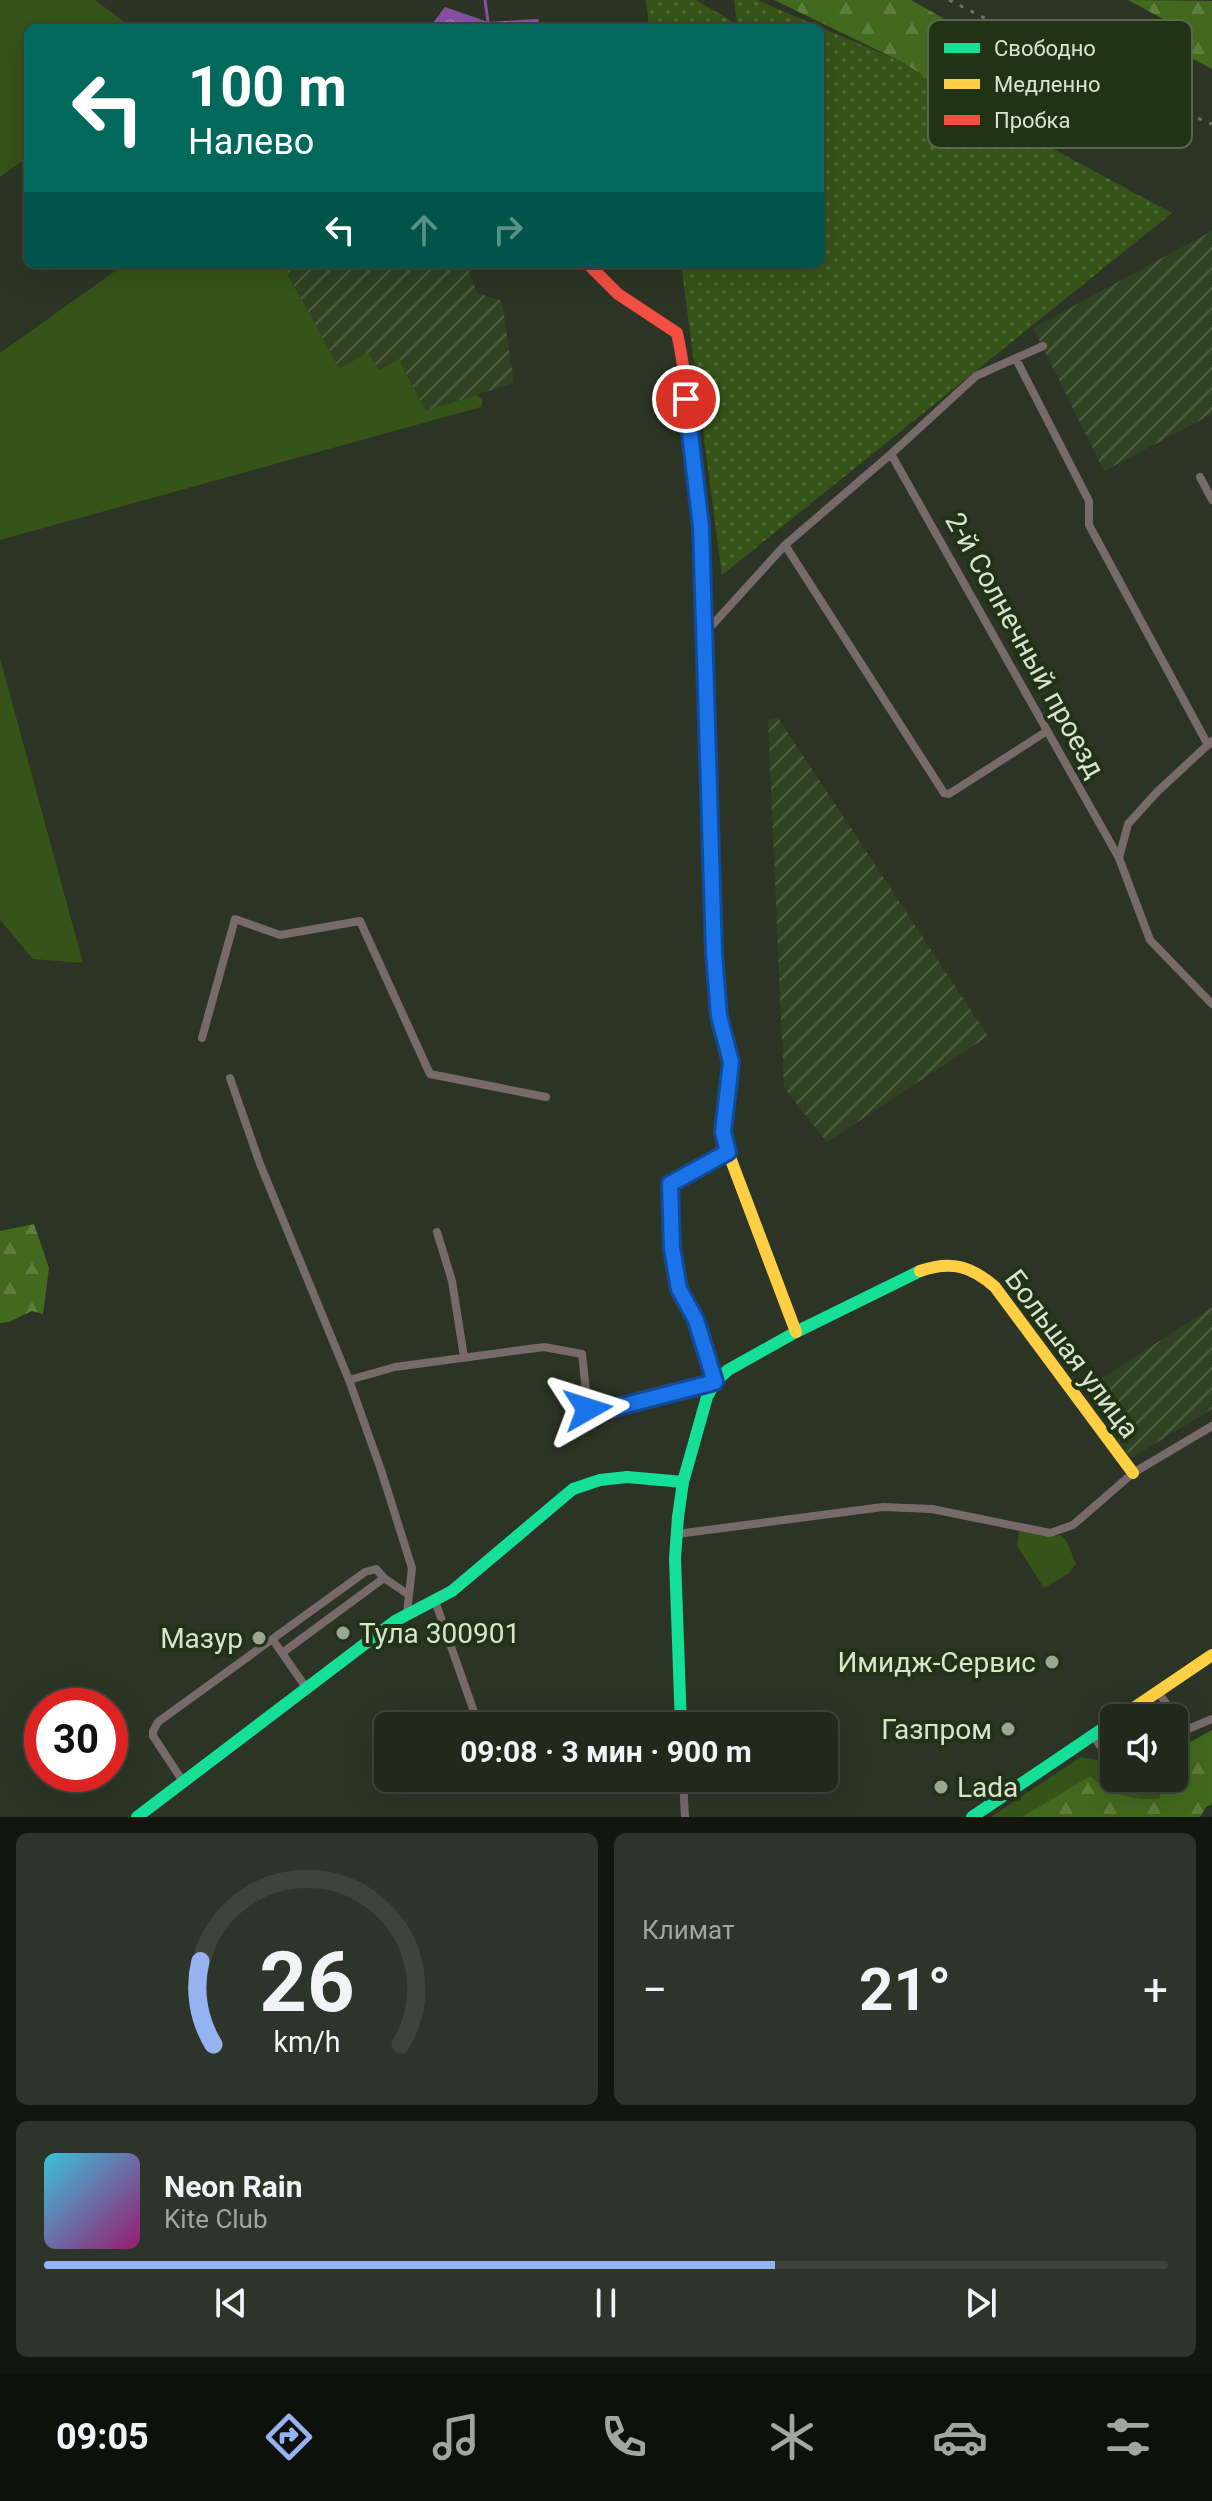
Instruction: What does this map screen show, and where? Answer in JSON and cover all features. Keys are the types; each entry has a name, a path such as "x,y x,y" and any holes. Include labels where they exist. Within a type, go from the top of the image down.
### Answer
{"street":[{"path":"591,268 599,279 636,309 677,333 683,360 688,430 701,527 714,953 719,1016 731,1062 723,1132 796,1332"},
{"path":"705,633 785,545 976,376 1043,346"},
{"path":"1016,359 1089,501 1089,525 1210,743 1128,824 1119,858"},
{"name":"2-й Солнечный проезд","path":"891,454 1119,858 1150,940 1212,1004"},
{"path":"1200,477 1212,500"},
{"path":"785,545 944,793 949,794 1047,731"},
{"path":"202,1038 235,919 280,935 360,921 430,1074 546,1097"},
{"path":"230,1078 260,1164 349,1380 412,1568 407,1613"},
{"path":"681,1712 677,1534 683,1482 707,1397 714,1383 696,1320 679,1289 672,1248 670,1184 728,1152"},
{"path":"437,1232 452,1281 464,1357"},
{"name":"Большая улица","path":"714,1383 728,1370 796,1332 937,1264 959,1264 975,1270 995,1287 1133,1473"},
{"path":"349,1380 395,1367 544,1347 582,1354 588,1409 614,1408 714,1383"},
{"path":"677,1534 883,1507 932,1509 1050,1533 1073,1525 1133,1473 1212,1426"},
{"path":"137,1817 407,1613 435,1601 466,1581 573,1489 595,1480 615,1477 648,1476 683,1482"},
{"path":"184,1783 156,1740 154,1726 365,1572 376,1569 409,1595"},
{"path":"282,1653 384,1578"},
{"path":"435,1601 474,1712"},
{"path":"273,1640 307,1689"},
{"path":"1140,1704 1212,1655"},
{"path":"1158,1692 1167,1704"},
{"path":"1188,1728 1208,1720"},
{"path":"972,1817 1100,1731"},
{"path":"1093,1736 1100,1746"},
{"path":"684,1792 685,1817"}],"shaded area":[{"path":"0,0 95,0 128,24 24,24 24,160 0,177"},
{"path":"646,0 696,0 737,24 649,24"},
{"path":"734,0 757,0 813,24 737,24"},
{"path":"824,29 902,62 928,79 928,148 1051,148 1172,213 722,575 682,268 824,268"},
{"path":"1212,231 1212,414 1104,471 1033,328"},
{"path":"119,268 284,268 339,368 368,353 379,370 399,359 425,411 476,395 483,399 481,407 0,540 0,353"},
{"path":"284,268 468,268 477,293 502,301 514,383 425,411 399,359 379,370 368,353 339,369"},
{"path":"0,658 83,963 33,959 0,920"},
{"path":"778,718 988,1036 827,1142 784,1088 768,720"},
{"path":"1212,1307 1212,1409 1131,1458 1084,1390"},
{"path":"1019,1531 1061,1535 1076,1564 1069,1573 1044,1588 1017,1546"},
{"path":"1081,1757 1100,1760 1100,1783 1090,1776 1022,1817 991,1817"},
{"path":"1116,1792 1160,1792 1160,1798 1141,1799"}],"green space":[{"path":"774,0 911,0 946,20 928,20 928,79 902,62"},
{"path":"1128,0 1212,1 1212,69 1192,59 1192,20 1165,20"},
{"path":"34,1224 49,1268 43,1314 32,1311 0,1323 0,1231"},
{"path":"1212,1730 1212,1804 1200,1817 1022,1817 1090,1776 1100,1783 1100,1792 1116,1792 1141,1799 1160,1798 1160,1792 1188,1792 1188,1743"}],"water":[{"path":"445,7 488,22 538,19 540,24 432,24"}],"waterway":[{"path":"485,0 488,22"}],"railway":[{"path":"949,0 989,20"},
{"path":"1192,116 1212,124"}],"traffic: fast":[{"path":"697,495 701,527 717,987"},
{"path":"680,1712 675,1558 678,1517 683,1482 707,1397 715,1382 728,1370 796,1332 920,1271"},
{"path":"137,1817 395,1621 452,1591 573,1489 600,1480 627,1477 683,1482"},
{"path":"972,1817 1100,1730"}],"traffic: slow":[{"path":"717,987 719,1016 731,1062 723,1132 796,1332"},
{"path":"920,1271 941,1266 960,1267 978,1274 995,1287 1133,1473"},
{"path":"1140,1704 1212,1655"}],"traffic: jam":[{"path":"592,268 618,294 677,333 697,495"}],"place":[{"name":"Тула 300901","path":"343,1633"},
{"name":"Мазур","path":"259,1638"},
{"name":"Имидж-Сервис","path":"1052,1662"},
{"name":"Газпром","path":"1008,1729"},
{"name":"Lada","path":"941,1787"}],"route":[{"path":"588,1409 614,1408 715,1382 696,1320 679,1289 672,1248 670,1184 728,1152 723,1132 731,1062 719,1016 714,953 701,527 686,399"}]}
